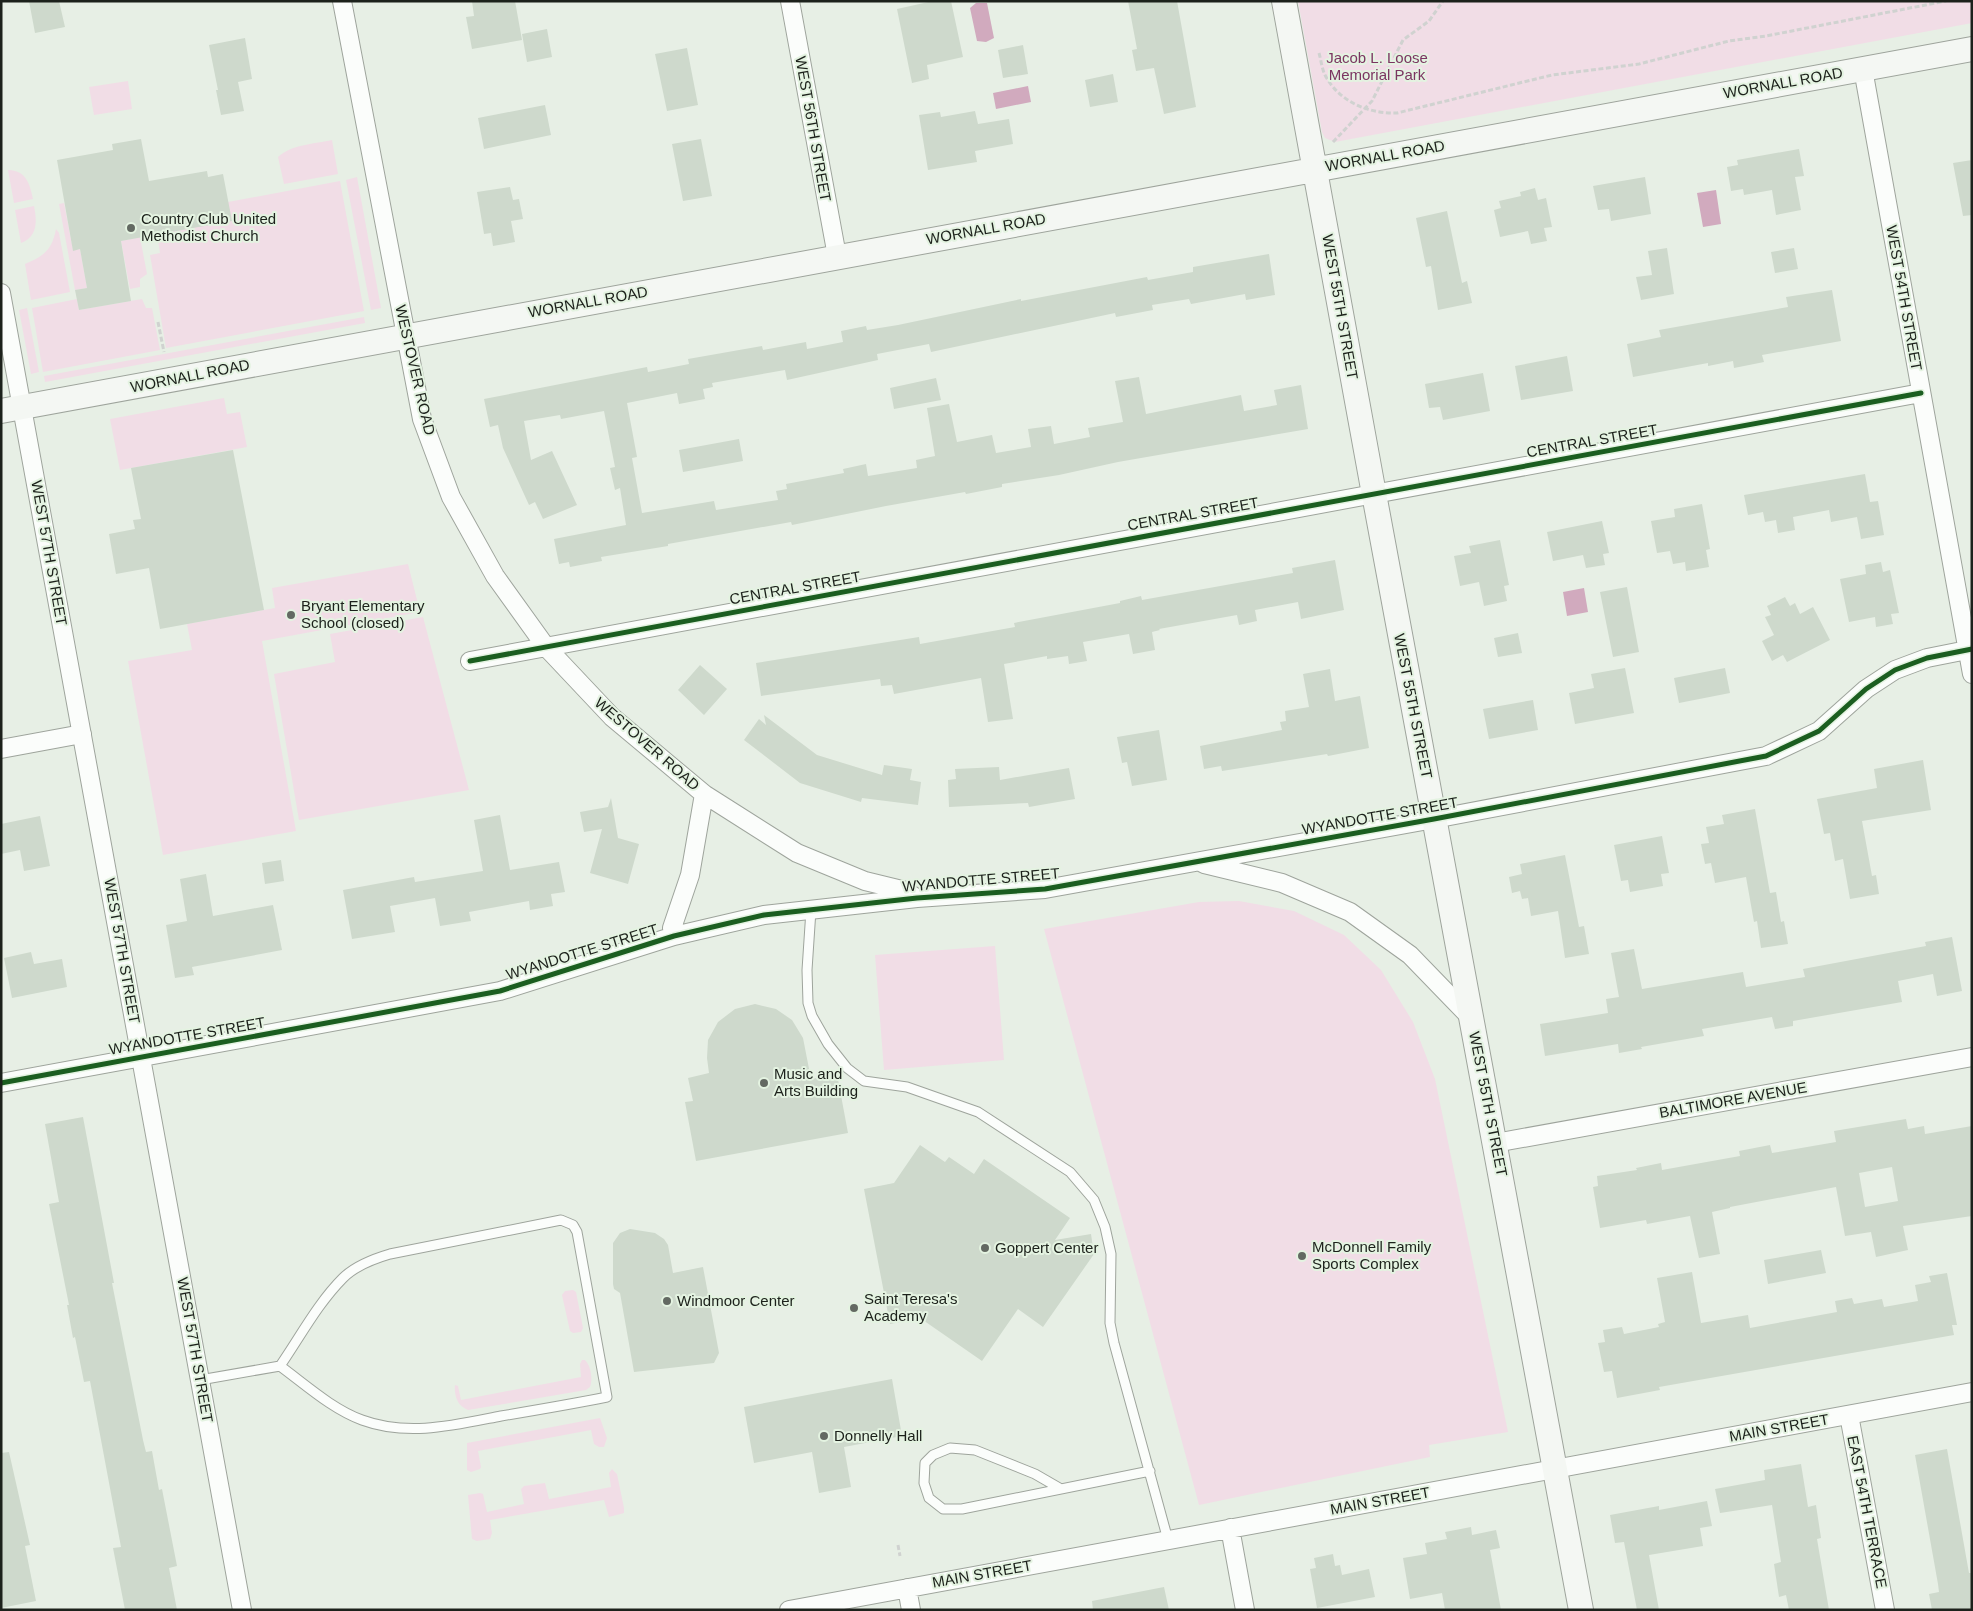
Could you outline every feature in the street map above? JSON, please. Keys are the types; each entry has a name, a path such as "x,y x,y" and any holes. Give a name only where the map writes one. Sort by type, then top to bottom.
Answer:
{"main road":[{"name":"WEST 55TH STREET","path":"1284,1 1581,1610"},
{"name":"WORNALL ROAD","path":"12,409 1972,49"}],"street":[{"name":"WESTOVER ROAD","path":"342,1 422,418 451,497 494,576 546,647 612,717 704,794 797,853 865,881 906,891 916,898"},
{"name":"WEST 56TH STREET","path":"790,1 837,256"},
{"name":"WEST 54TH STREET","path":"1863,69 1972,674"},
{"name":"WEST 57TH STREET","path":"1,293 12,409 82,734 242,1610"},
{"name":"CENTRAL STREET","path":"470,661 1921,393"},
{"name":"WYANDOTTE STREET","path":"1,1083 500,991 674,936 764,915 916,898 1045,889 1434,819 1766,756 1819,731 1866,689 1895,670 1927,658 1969,650"},
{"path":"1,749 82,734"},
{"name":"WESTOVER ROAD","path":"674,936 672,928 690,874 704,794"},
{"path":"1197,862 1282,883 1350,912 1410,955 1472,1019"},
{"name":"BALTIMORE AVENUE","path":"1495,1143 1972,1057"},
{"name":"MAIN STREET","path":"789,1610 1972,1392"},
{"name":"EAST 54TH TERRACE","path":"1849,1415 1885,1610"},
{"path":"1230,1528 1246,1610"},
{"path":"907,1588 911,1610"}],"lane":[{"path":"811,910 807,970 808,1003 812,1016 828,1044 847,1068 856,1076 871,1083 907,1087 978,1112 1070,1172 1094,1200 1106,1227 1111,1254 1110,1323 1114,1343 1168,1540"},
{"path":"200,1380 280,1366 325,1300 343,1278 372,1260 390,1254 561,1220 573,1225 577,1232 607,1397 449,1426 407,1430 380,1426 360,1419 331,1404 280,1366"},
{"path":"1061,1489 1035,1474 975,1450 950,1448 933,1455 925,1464 924,1483 929,1498 943,1509 962,1509 1061,1489 1150,1471"}],"path":[{"path":"1332,142 1372,101 1403,40 1429,21 1443,1"},
{"path":"1317,44 1325,74 1332,86 1345,98 1365,109 1381,113 1397,113 1552,75 1639,64 1729,41 1766,36 1946,1"},
{"path":"158,322 164,352"},
{"path":"898,1545 900,1556"}],"green space":[{"name":"Jacob L. Loose Memorial Park","path":"1298,1 1972,1 1972,23 1335,142 1325,138 1322,132"},
{"path":"128,81 132,109 94,115 89,87"},
{"path":"332,140 338,174 284,184 278,157 290,149"},
{"path":"8,170 19,172 23,175 29,183 33,199 14,203"},
{"path":"357,177 381,308 371,310 346,180"},
{"path":"340,181 364,311 166,348 150,255 160,253 157,234 228,202"},
{"path":"64,203 73,250 80,249 87,288 75,290 59,204"},
{"path":"34,206 35,228 31,237 21,243 15,210"},
{"path":"56,229 59,233 70,292 31,300 25,264 46,251 52,242"},
{"path":"140,237 147,274 140,279 140,287 130,289 121,241"},
{"path":"77,299 79,310 142,299 146,308 152,308 160,350 43,372 32,308"},
{"path":"27,308 39,372 31,374 19,310"},
{"path":"364,317 365,323 45,382 44,376"},
{"path":"224,398 227,414 240,412 247,447 120,470 110,419"},
{"path":"408,564 420,612 262,641 296,831 163,855 128,661 192,650 187,624 275,608 272,588"},
{"path":"423,617 469,790 299,820 274,674 335,662 330,634"},
{"name":"McDonnell Family Sports Complex","path":"1239,901 1294,911 1344,935 1381,970 1413,1022 1435,1079 1508,1432 1429,1445 1430,1457 1199,1505 1044,929 1199,902"},
{"path":"995,946 1004,1060 884,1070 875,955"},
{"path":"573,1290 576,1292 583,1328 581,1332 573,1333 570,1331 562,1295 565,1291"},
{"path":"582,1360 585,1360 591,1373 590,1387 586,1390 468,1410 461,1406 455,1393 455,1385 458,1386 461,1400 581,1377 580,1364"},
{"path":"600,1418 607,1438 604,1447 594,1444 591,1430 478,1451 480,1469 471,1472 467,1470 467,1443"},
{"path":"612,1469 617,1474 624,1513 609,1517 604,1500 490,1520 492,1533 490,1539 477,1541 472,1539 468,1495 483,1494 487,1512 524,1504 521,1489 524,1486 545,1483 549,1499 611,1487 609,1473"}],"shaded area":[{"path":"976,3 987,3 994,38 986,42 977,41 970,8"},
{"path":"1028,86 1031,102 996,109 993,93"},
{"path":"1716,190 1721,224 1703,227 1697,193"},
{"path":"1584,588 1588,612 1567,616 1563,592"}],"building":[{"path":"29,1 59,1 65,27 35,33"},
{"path":"472,1 515,1 522,40 472,49 466,17 474,16"},
{"path":"933,1 951,1 963,57 927,65 929,79 912,83 897,9"},
{"path":"1128,1 1177,1 1196,107 1164,114 1154,68 1136,71 1132,50 1137,49"},
{"path":"547,29 552,57 527,62 522,34"},
{"path":"245,38 252,79 238,82 244,111 221,115 209,45"},
{"path":"1023,45 1028,74 1003,78 998,50"},
{"path":"687,48 698,105 667,111 655,54"},
{"path":"1113,74 1118,102 1090,107 1085,80"},
{"path":"545,105 551,135 484,149 478,118"},
{"path":"975,111 978,124 1009,119 1013,144 975,151 977,162 928,170 919,115 940,112 941,117"},
{"name":"Country Club United Methodist Church","path":"141,139 149,181 207,171 208,177 223,174 232,221 121,241 131,301 79,310 75,290 87,288 80,249 73,251 57,160 113,150 112,144"},
{"path":"701,139 712,196 683,201 672,144"},
{"path":"1799,149 1804,176 1795,177 1801,210 1776,215 1772,190 1744,195 1743,189 1731,191 1727,167 1738,165 1737,160"},
{"path":"1972,160 1972,215 1963,216 1953,163"},
{"path":"1645,177 1651,214 1611,221 1609,209 1598,210 1593,186"},
{"path":"510,187 513,200 519,199 523,219 511,221 515,242 493,246 491,233 484,234 477,192"},
{"path":"1535,188 1538,200 1546,198 1552,227 1544,228 1547,241 1531,244 1528,231 1500,237 1494,210 1501,208 1499,201 1521,196 1520,192"},
{"path":"1447,211 1462,283 1467,281 1472,303 1438,310 1431,266 1426,267 1416,218"},
{"path":"1667,248 1674,294 1641,300 1636,277 1652,275 1648,251"},
{"path":"1794,248 1798,269 1775,273 1771,252"},
{"path":"1269,254 1275,295 1246,300 1245,294 1191,304 1189,299 1152,305 1153,310 1116,317 1115,313 931,352 929,344 877,354 878,360 787,380 785,370 712,383 713,387 703,389 705,399 679,404 677,393 627,403 637,457 632,458 642,513 714,501 716,510 778,500 776,491 787,489 786,484 844,473 843,469 866,464 868,476 917,468 916,460 935,456 927,408 949,404 957,442 992,435 996,453 1031,447 1028,429 1051,426 1054,444 1090,437 1088,428 1123,422 1115,381 1139,377 1146,414 1241,395 1244,411 1277,405 1274,390 1301,385 1308,429 1002,484 1002,487 966,494 965,492 792,525 791,522 668,544 668,546 601,557 602,561 570,567 569,562 559,564 554,539 626,525 620,488 615,490 610,468 615,467 604,411 561,419 560,415 524,421 531,460 552,451 577,505 543,519 535,502 529,505 503,448 498,425 490,427 484,399 647,367 648,372 689,364 688,359 762,346 763,350 806,342 807,349 843,342 841,331 866,326 867,330 898,325 1021,299 1021,301 1147,277 1148,280 1193,272 1193,267"},
{"path":"1832,290 1841,341 1762,355 1764,362 1734,368 1733,361 1708,366 1708,363 1633,377 1627,344 1661,337 1659,330 1788,307 1786,297"},
{"path":"1567,356 1573,391 1521,400 1515,366"},
{"path":"1483,373 1490,411 1443,420 1440,407 1429,408 1425,384"},
{"path":"936,378 941,400 894,409 890,388"},
{"path":"739,439 743,461 683,472 679,450"},
{"name":"Bryant Elementary School (closed)","path":"233,450 264,610 160,629 149,568 116,574 109,534 135,529 133,520 141,519 131,468"},
{"path":"1865,474 1870,502 1878,501 1884,535 1861,539 1857,517 1831,522 1829,510 1793,517 1795,530 1778,533 1776,520 1765,522 1763,512 1748,515 1744,495"},
{"path":"1702,504 1710,549 1706,550 1709,567 1686,571 1685,562 1673,564 1670,551 1657,553 1651,521 1675,517 1674,509"},
{"path":"1602,521 1609,553 1603,554 1605,565 1586,568 1583,555 1553,561 1547,532"},
{"path":"1500,540 1509,585 1504,586 1507,601 1484,606 1479,582 1460,586 1454,556 1471,553 1469,546"},
{"path":"1335,560 1344,610 1301,619 1298,602 1255,610 1257,621 1239,625 1237,615 1159,629 1152,632 1155,650 1133,654 1129,634 1083,642 1087,661 1069,664 1068,656 1047,659 1047,656 1004,664 1013,719 988,722 981,678 894,694 892,685 881,686 880,679 761,696 756,663 919,637 920,644 1015,627 1014,623 1120,603 1120,601 1141,596 1142,600 1293,573 1292,568"},
{"path":"1881,562 1883,572 1890,570 1899,613 1891,614 1893,624 1876,627 1875,617 1849,622 1840,579 1866,574 1865,565"},
{"path":"1627,587 1639,652 1613,657 1600,592"},
{"path":"1785,597 1790,606 1795,603 1800,614 1813,607 1830,640 1787,662 1783,655 1772,661 1762,641 1774,635 1765,617 1771,615 1767,606"},
{"path":"1518,633 1522,653 1498,657 1494,638"},
{"path":"700,665 727,689 704,715 678,690"},
{"path":"1625,668 1634,713 1575,724 1569,693 1594,688 1591,674"},
{"path":"1725,668 1730,693 1679,703 1674,678"},
{"path":"1330,669 1335,701 1360,696 1369,748 1328,756 1327,754 1222,771 1221,766 1204,769 1200,746 1282,730 1280,722 1286,721 1285,711 1309,707 1303,674"},
{"path":"1533,700 1538,730 1489,739 1483,709"},
{"path":"764,715 817,755 882,775 884,765 912,769 910,780 921,782 918,805 862,798 861,802 800,783 744,740 759,719 766,725"},
{"path":"1159,730 1167,780 1132,786 1127,762 1122,763 1117,737"},
{"path":"1923,760 1931,810 1862,821 1872,876 1876,875 1879,894 1850,899 1843,859 1835,861 1830,833 1824,834 1817,799 1877,788 1874,769"},
{"path":"999,767 1000,780 1069,768 1075,799 1029,807 1028,803 949,807 948,780 956,779 955,769"},
{"path":"611,798 618,838 639,844 628,884 590,873 602,829 584,832 580,812 608,807"},
{"path":"1755,809 1770,893 1776,892 1781,922 1784,921 1788,944 1761,948 1757,921 1754,922 1746,877 1715,883 1711,863 1705,864 1701,844 1709,843 1706,827 1724,824 1722,815"},
{"path":"500,815 510,870 559,862 565,892 551,894 553,906 530,910 529,901 469,912 471,921 440,926 435,898 390,906 395,932 352,939 343,890 414,877 415,882 483,871 474,820"},
{"path":"40,816 50,866 24,871 20,850 1,854 1,824"},
{"path":"1662,836 1669,873 1661,874 1663,886 1630,892 1628,880 1621,881 1614,845"},
{"path":"1565,855 1579,927 1584,926 1589,954 1565,958 1558,911 1531,916 1528,898 1522,899 1520,891 1512,893 1509,877 1522,874 1520,864"},
{"path":"281,860 284,881 265,884 262,863"},
{"path":"206,874 213,916 273,905 282,950 192,967 194,975 175,978 166,925 187,921 180,879"},
{"path":"1952,937 1962,991 1937,996 1933,974 1898,981 1902,1002 1793,1021 1793,1026 1775,1029 1772,1017 1702,1029 1704,1036 1641,1047 1642,1049 1619,1053 1618,1044 1545,1056 1540,1024 1608,1013 1606,999 1619,997 1611,953 1634,949 1642,989 1743,972 1746,987 1805,977 1803,969 1926,946 1925,942"},
{"path":"31,952 34,964 62,959 67,987 12,998 4,958"},
{"name":"Music and Arts Building","path":"755,1004 776,1009 792,1020 803,1038 811,1079 837,1074 848,1133 696,1161 685,1102 693,1101 688,1078 709,1073 707,1058 708,1040 718,1022 735,1009"},
{"path":"83,1117 114,1283 112,1283 143,1440 146,1452 152,1451 159,1490 162,1489 177,1566 169,1568 177,1610 125,1610 113,1548 121,1547 90,1381 84,1382 75,1337 73,1338 67,1305 69,1305 49,1204 59,1202 45,1124"},
{"path":"1906,1119 1908,1129 1924,1126 1925,1134 1972,1126 1972,1216 1903,1226 1908,1250 1876,1257 1871,1232 1845,1236 1836,1187 1712,1212 1720,1254 1699,1258 1690,1216 1647,1224 1646,1220 1600,1228 1593,1187 1598,1186 1597,1176 1637,1170 1636,1168 1661,1163 1662,1170 1740,1156 1739,1151 1770,1145 1772,1153 1836,1142 1834,1131","holes":["1892,1167 1898,1201 1865,1207 1859,1173"]},
{"name":"Goppert Center","path":"920,1145 945,1162 949,1157 974,1174 984,1159 1070,1218 1055,1240 1091,1234 1094,1254 1043,1327 1018,1309 982,1361 920,1318 890,1324 864,1189 894,1183"},
{"name":"Windmoor Center","path":"630,1229 655,1233 664,1239 668,1245 673,1273 703,1267 719,1353 714,1363 634,1372 620,1293 614,1289 613,1284 613,1243 620,1233"},
{"path":"1821,1250 1826,1273 1768,1284 1764,1260"},
{"path":"1692,1272 1701,1323 1748,1315 1750,1328 1837,1312 1835,1301 1852,1298 1854,1304 1882,1299 1884,1307 1918,1301 1915,1285 1931,1282 1929,1276 1947,1273 1957,1325 1952,1325 1954,1335 1659,1387 1660,1390 1617,1398 1612,1371 1604,1372 1598,1343 1605,1342 1603,1330 1622,1327 1624,1334 1659,1327 1658,1324 1665,1322 1657,1278"},
{"name":"Donnelly Hall","path":"892,1379 902,1436 844,1447 851,1487 819,1493 812,1452 754,1463 744,1407"},
{"path":"1947,1449 1969,1573 1972,1573 1972,1610 1932,1610 1929,1594 1939,1592 1915,1455"},
{"path":"9,1452 30,1545 25,1546 36,1601 1,1608 1,1453"},
{"path":"1801,1464 1808,1507 1816,1505 1821,1538 1817,1539 1829,1610 1789,1610 1786,1595 1779,1597 1774,1564 1781,1562 1772,1505 1720,1513 1715,1489 1765,1480 1764,1470"},
{"path":"1707,1501 1712,1526 1700,1528 1703,1546 1649,1555 1659,1610 1637,1610 1624,1542 1615,1543 1610,1515 1659,1506 1659,1510"},
{"path":"1471,1527 1472,1535 1496,1530 1500,1548 1490,1550 1501,1610 1445,1610 1442,1593 1410,1599 1403,1558 1427,1554 1425,1543 1447,1539 1445,1532"},
{"path":"1333,1554 1335,1566 1340,1565 1342,1575 1369,1569 1375,1597 1317,1608 1310,1569 1316,1568 1314,1558"},
{"path":"1164,1587 1169,1610 1093,1610 1092,1601"}],"cycle path":[{"path":"470,661 1921,393"},
{"path":"1,1083 500,991 674,936 764,915 917,898 1045,889 1434,819 1766,756 1819,731 1866,689 1895,670 1927,658 1972,649"}],"place":[{"name":"Country Club United Methodist Church","path":"131,228"},
{"name":"Bryant Elementary School (closed)","path":"291,615"},
{"name":"Music and Arts Building","path":"764,1083"},
{"name":"Goppert Center","path":"985,1248"},
{"name":"McDonnell Family Sports Complex","path":"1302,1256"},
{"name":"Windmoor Center","path":"667,1301"},
{"name":"Saint Teresa's Academy","path":"854,1308"},
{"name":"Donnelly Hall","path":"824,1436"}]}
